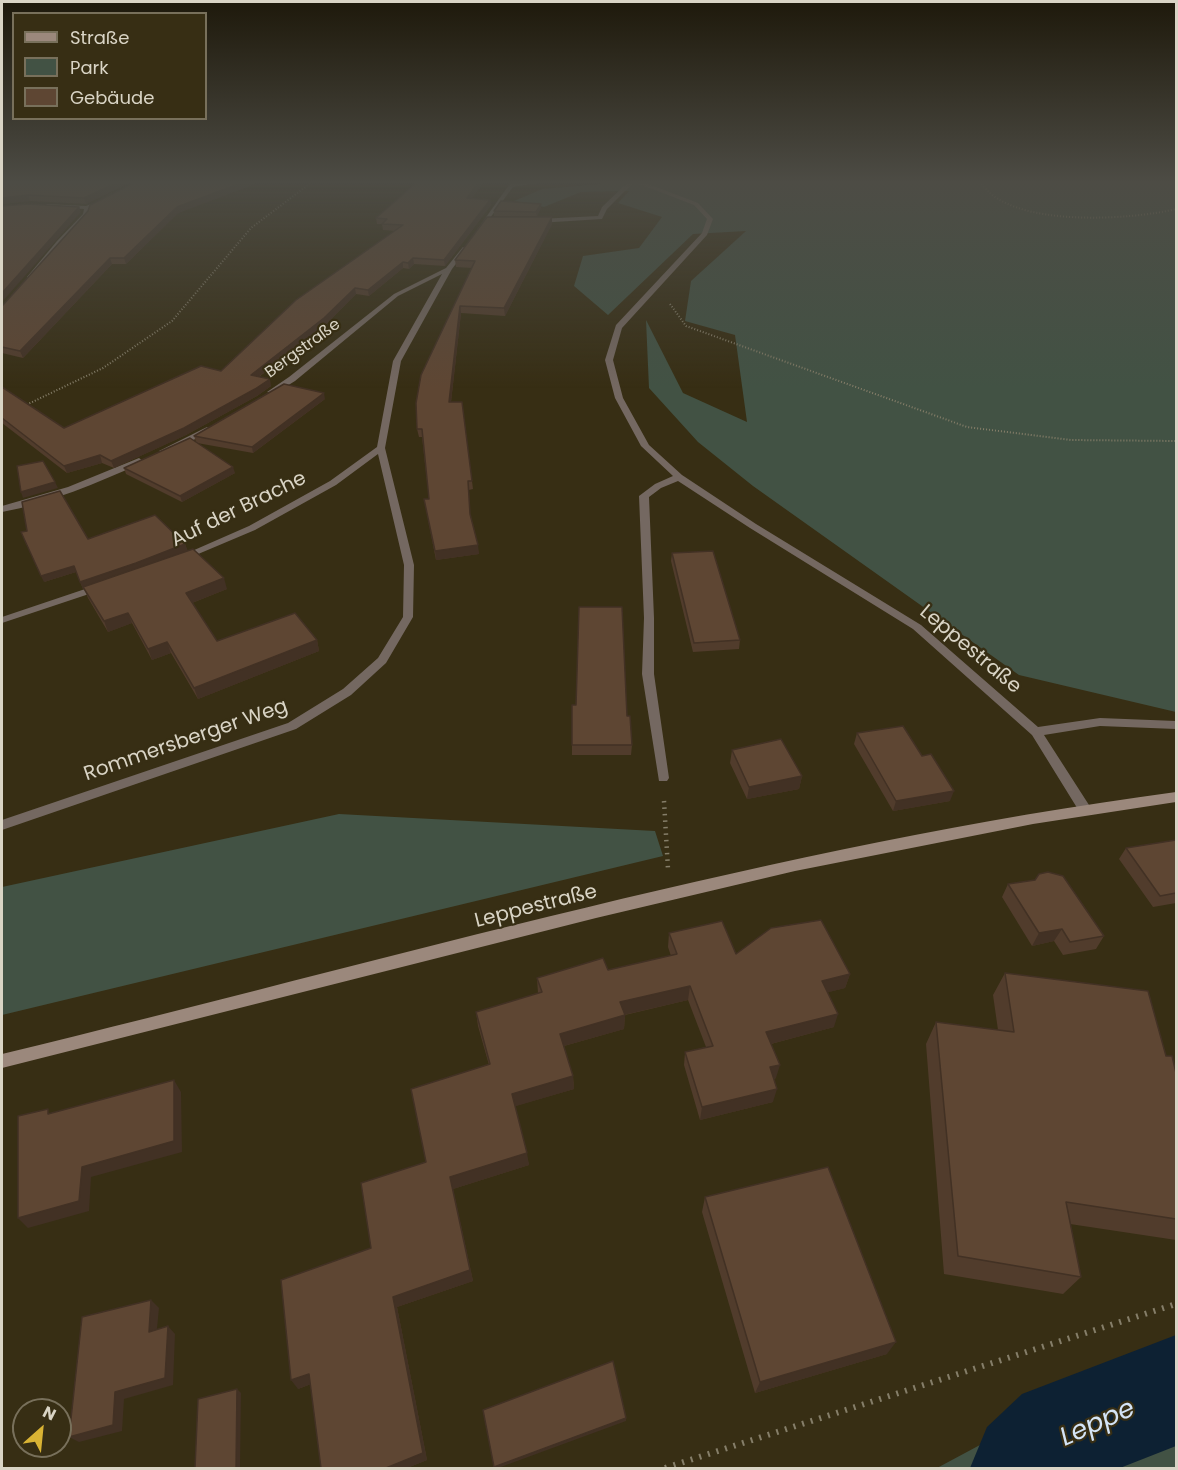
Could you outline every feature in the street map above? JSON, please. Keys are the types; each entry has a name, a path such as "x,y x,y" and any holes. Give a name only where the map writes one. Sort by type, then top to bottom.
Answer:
{"main road":[{"name":"Leppestraße","path":"2,1061 670,893 888,846 1084,808 1176,797"}],"street":[{"path":"22,285 51,251"},
{"name":"Rommersberger Weg","path":"2,825 292,726 347,692 382,660 408,617 409,565 381,448 397,361 449,268 464,251"},
{"name":"Leppestraße","path":"690,251 619,327 609,360 619,398 645,446 679,477 753,526 917,627 1036,732 1084,808"},
{"name":"Bergstraße","path":"264,396 292,379 396,295 449,268"},
{"path":"2,509 28,504 109,475 217,426"},
{"name":"Auf der Brache","path":"172,562 252,528 333,483 381,448"},
{"path":"663,778 648,674 650,618 644,496 658,486 679,477"},
{"path":"2,620 108,584"},
{"path":"1036,732 1100,722 1176,725"}],"path":[{"path":"22,407 103,368 172,321 232,251"},
{"path":"657,286 686,326 967,427 1000,433 1052,437 1132,442 1176,441"},
{"path":"663,778 670,893"},
{"path":"665,1468 1176,1304"}],"green space":[{"path":"621,251 676,251 608,315 574,286 583,256"},
{"path":"724,251 1176,251 1176,712 1019,675 753,486 698,442 649,388 646,320 683,393 747,422 735,335 685,321 691,281"},
{"path":"339,814 655,831 663,856 2,1015 2,887"},
{"path":"1176,1340 1176,1468 937,1468"}],"building":[{"path":"2,251 40,251 2,293"},
{"path":"52,251 132,251 124,258 110,258 20,351 2,347 2,306"},
{"path":"366,251 451,251 444,260 413,258 408,263 403,262 368,290 355,288 324,318 251,375 270,379 184,428 111,461 100,455 64,466 2,418 2,387 64,428 201,366 221,371 296,300"},
{"path":"462,251 534,251 504,308 460,306 449,402 462,402 472,481 468,481 470,514 478,545 435,551 424,499 429,499 422,429 417,429 416,403 421,375 475,261 455,260"},
{"path":"284,384 324,393 252,447 194,436"},
{"path":"190,438 233,467 180,496 124,468"},
{"path":"43,461 55,482 21,492 17,466"},
{"path":"60,491 88,539 155,515 185,544 80,582 74,566 41,576 21,532 27,531 22,502"},
{"path":"193,549 224,578 186,593 217,641 295,613 317,640 194,688 167,642 148,649 128,613 104,621 83,587"},
{"path":"713,551 740,640 694,643 672,553"},
{"path":"579,607 622,607 627,716 630,716 632,745 572,745 572,705 576,705"},
{"path":"903,726 922,756 931,754 954,791 896,801 857,733"},
{"path":"781,739 802,776 749,787 732,750"},
{"path":"1176,840 1176,893 1160,896 1126,848"},
{"path":"1048,872 1063,876 1104,936 1070,942 1062,929 1039,933 1008,884 1035,880 1039,874"},
{"path":"821,920 850,974 822,981 838,1014 766,1032 780,1065 770,1067 777,1089 702,1107 685,1052 713,1046 690,986 620,1002 625,1015 560,1034 573,1076 512,1094 527,1153 450,1177 470,1270 393,1297 423,1453 386,1468 321,1468 309,1374 291,1380 281,1280 371,1248 361,1183 426,1162 411,1089 490,1064 476,1012 542,992 537,978 603,958 608,970 677,954 669,933 722,921 736,954 771,928"},
{"path":"1005,973 1148,991 1166,1056 1172,1056 1176,1073 1176,1219 1066,1202 1081,1277 958,1256 936,1022 1014,1032"},
{"path":"174,1080 174,1141 82,1167 79,1201 18,1218 18,1116 48,1109 48,1114"},
{"path":"828,1167 896,1342 760,1382 705,1197"},
{"path":"151,1300 149,1332 168,1326 165,1378 115,1392 113,1425 72,1436 72,1409 82,1317"},
{"path":"613,1361 626,1418 494,1467 483,1410"},
{"path":"237,1389 236,1468 195,1468 198,1399"}],"waterway":[{"name":"Leppe","path":"1028,1468 1062,1434 1176,1391"}]}
